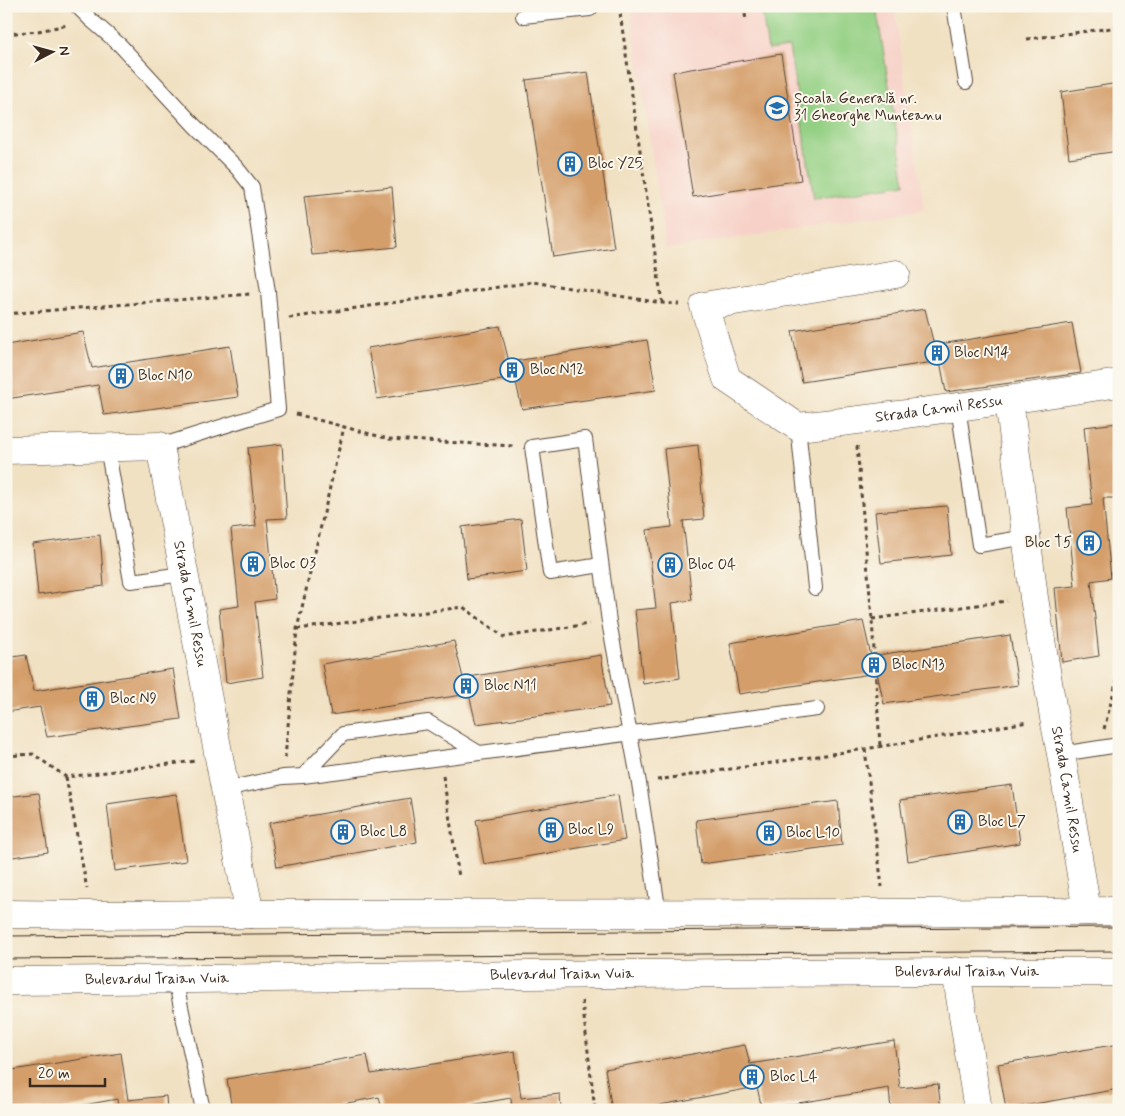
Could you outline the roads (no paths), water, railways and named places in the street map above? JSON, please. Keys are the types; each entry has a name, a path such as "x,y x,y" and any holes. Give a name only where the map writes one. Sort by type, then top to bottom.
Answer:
{"main road":[{"path":"798,427 727,379 704,306 896,274"},
{"path":"1009,400 1119,383"},
{"name":"Strada Camil Ressu","path":"798,427 1009,400 1034,598 1087,911"},
{"path":"6,450 160,446"},
{"name":"Strada Camil Ressu","path":"160,446 183,574 250,914"},
{"path":"6,914 92,916 1119,911"},
{"path":"956,972 978,1110"},
{"name":"Bulevardul Traian Vuia","path":"6,980 579,974 1119,972"}],"lane":[{"path":"77,6 120,45 194,125 237,168 252,187 268,292 278,409 160,446"},
{"path":"523,16 590,9 589,6"},
{"path":"954,6 966,82"},
{"path":"958,407 979,545 1026,537"},
{"path":"798,427 815,588"},
{"path":"601,565 550,573 532,447 585,439 609,622 639,783 659,914"},
{"path":"107,447 131,581 183,574"},
{"path":"225,789 283,777 303,776 817,709"},
{"path":"303,776 343,734 428,722 479,753"},
{"path":"1061,754 1119,746"},
{"path":"176,979 203,1110"}],"tram line":[{"path":"6,936 1119,927"},
{"path":"6,959 1119,951"}],"place":[{"name":"Școala Generală nr. 31 Gheorghe Munteanu","path":"777,108"},
{"name":"Bloc Y25","path":"570,164"},
{"name":"Bloc N14","path":"937,353"},
{"name":"Bloc N12","path":"512,370"},
{"name":"Bloc N10","path":"121,376"},
{"name":"Bloc T5","path":"1089,543"},
{"name":"Bloc O3","path":"253,564"},
{"name":"Bloc O4","path":"670,565"},
{"name":"Bloc N13","path":"874,665"},
{"name":"Bloc N11","path":"466,686"},
{"name":"Bloc N9","path":"92,699"},
{"name":"Bloc L7","path":"960,822"},
{"name":"Bloc L9","path":"551,830"},
{"name":"Bloc L8","path":"343,832"},
{"name":"Bloc L10","path":"769,833"},
{"name":"Bloc L4","path":"752,1077"}]}
